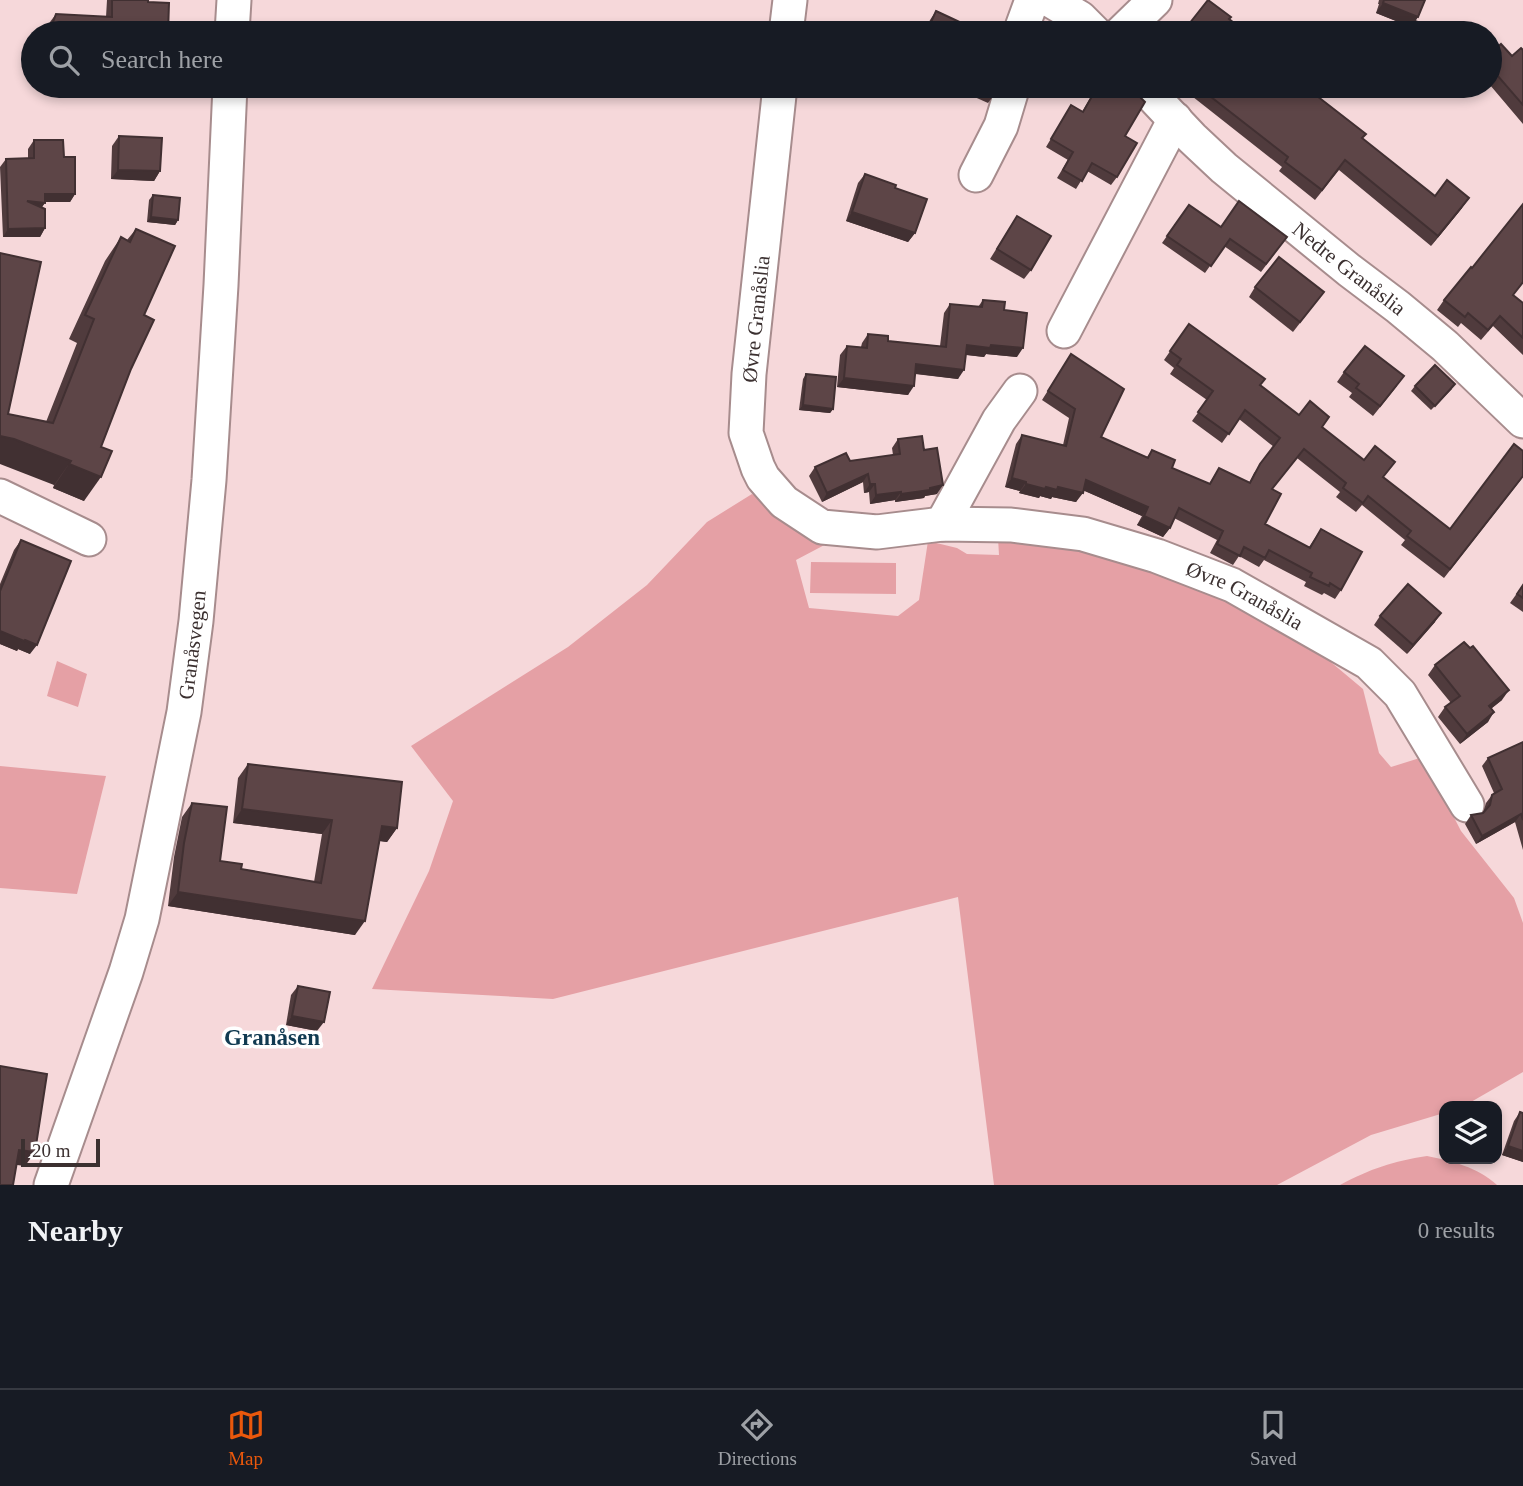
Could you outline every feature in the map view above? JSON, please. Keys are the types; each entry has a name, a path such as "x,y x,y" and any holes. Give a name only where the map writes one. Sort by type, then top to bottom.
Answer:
{"street":[{"path":"233,21 234,0"},
{"path":"787,21 790,0"},
{"path":"1024,21 1032,0"},
{"path":"1050,0 1083,21"},
{"path":"1133,21 1155,0"},
{"name":"Granåsvegen","path":"51,1185 134,946 161,833 184,712 196,621 209,480 229,98"},
{"name":"Øvre Granåslia","path":"779,98 749,374 746,433 763,478 784,502 822,527 877,532 942,524 1012,525 1083,534 1157,556 1232,585 1369,663 1400,694 1467,806"},
{"path":"976,175 1001,126 1009,98"},
{"name":"Nedre Granåslia","path":"1155,98 1224,168 1445,346 1523,421"},
{"path":"1064,331 1175,119"},
{"path":"942,524 999,420 1020,391"},
{"path":"0,496 89,539"}],"shaded area":[{"path":"752,494 832,541 796,560 809,608 898,616 919,600 928,541 957,548 967,554 999,555 998,538 1067,545 1204,588 1314,648 1363,689 1379,753 1391,767 1423,757 1461,831 1514,898 1523,923 1523,1072 1473,1101 1439,1101 1439,1115 1371,1135 1277,1185 994,1185 958,897 553,999 372,989 429,871 453,801 411,746 568,647 647,585 707,522"},
{"path":"811,562 896,563 896,594 810,593"},
{"path":"57,661 87,674 78,707 47,696"},
{"path":"0,766 106,776 77,894 0,888"},
{"path":"1427,1156 1439,1159 1439,1164 1458,1164 1473,1169 1497,1185 1340,1185 1361,1174 1403,1160"}],"building":[{"path":"112,0 169,3 168,21 53,21 56,14 112,17"},
{"path":"1208,0 1231,17 1229,19 1232,21 1191,21"},
{"path":"1384,0 1425,0 1418,17 1383,3"},
{"path":"936,11 957,21 931,21"},
{"path":"1502,45 1512,56 1521,48 1523,50 1523,105 1502,81"},
{"path":"1091,98 1141,98 1145,102 1125,136 1137,143 1117,177 1092,163 1082,181 1063,170 1073,152 1051,139 1071,105 1083,112"},
{"path":"1212,98 1320,98 1366,134 1362,138 1435,196 1447,180 1469,198 1438,236 1345,160 1322,190 1285,162 1288,157"},
{"path":"119,136 162,138 160,171 118,170"},
{"path":"34,140 63,140 64,157 75,157 75,194 45,194 45,203 27,201 45,209 45,228 8,229 6,159 34,158"},
{"path":"865,174 927,199 915,233 852,212"},
{"path":"153,195 180,198 178,220 151,217"},
{"path":"1239,201 1287,237 1266,264 1230,239 1211,266 1167,236 1189,205 1221,227"},
{"path":"1523,204 1523,282 1513,295 1523,303 1523,338 1500,316 1488,330 1468,313 1465,317 1444,300"},
{"path":"1017,216 1051,236 1031,270 997,249"},
{"path":"136,229 175,246 144,315 154,320 131,369 101,447 112,451 101,477 69,464 71,461 0,436 0,253 41,262 8,414 53,423 94,319 85,315 121,237 130,242"},
{"path":"1279,257 1324,292 1300,322 1255,287"},
{"path":"983,300 1005,302 1004,310 1027,313 1023,348 967,345 964,370 916,364 914,386 844,378 847,346 867,348 868,334 888,336 888,341 946,347 950,304 982,307"},
{"path":"1189,324 1265,379 1260,385 1299,415 1310,401 1329,417 1322,427 1364,460 1375,446 1395,462 1383,477 1450,529 1514,444 1523,451 1523,476 1450,569 1407,536 1411,531 1368,496 1363,503 1343,488 1346,483 1304,449 1272,489 1281,494 1265,524 1310,548 1321,529 1362,552 1341,590 1330,583 1329,586 1310,577 1312,573 1269,550 1265,558 1244,547 1240,556 1217,544 1223,531 1179,508 1170,528 1144,516 1148,507 1086,480 1083,493 1058,487 1057,490 1045,489 1012,478 1022,435 1066,446 1075,409 1048,391 1071,354 1124,389 1101,437 1148,458 1152,450 1175,460 1172,468 1210,484 1219,468 1250,483 1260,464 1280,438 1245,410 1229,434 1198,412 1213,391 1177,365 1181,359 1170,351"},
{"path":"1365,346 1404,376 1380,406 1356,388 1359,384 1344,372"},
{"path":"1435,365 1455,384 1435,406 1415,386"},
{"path":"806,374 836,377 833,409 803,405"},
{"path":"922,436 924,450 937,448 943,485 930,490 876,495 875,484 870,484 868,474 827,493 815,467 846,453 850,461 900,454 898,439"},
{"path":"21,540 71,561 37,645 0,631 0,591"},
{"path":"1408,584 1441,613 1413,645 1380,616"},
{"path":"1523,585 1523,598 1517,594"},
{"path":"1464,642 1470,648 1473,646 1509,690 1489,706 1494,712 1467,734 1445,707 1460,696 1435,665"},
{"path":"1523,742 1523,820 1521,814 1482,836 1471,815 1483,813 1490,805 1492,795 1502,789 1488,758"},
{"path":"248,764 402,782 397,828 382,826 365,921 178,892 192,803 227,807 220,861 242,864 241,869 321,883 332,820 242,809"},
{"path":"298,986 330,992 324,1022 292,1016"},
{"path":"0,1066 47,1074 35,1152 19,1150 13,1185 0,1185"},
{"path":"1520,1112 1523,1113 1523,1151 1508,1146"}],"district":[{"name":"Granåsen","path":"272,1037"}]}
